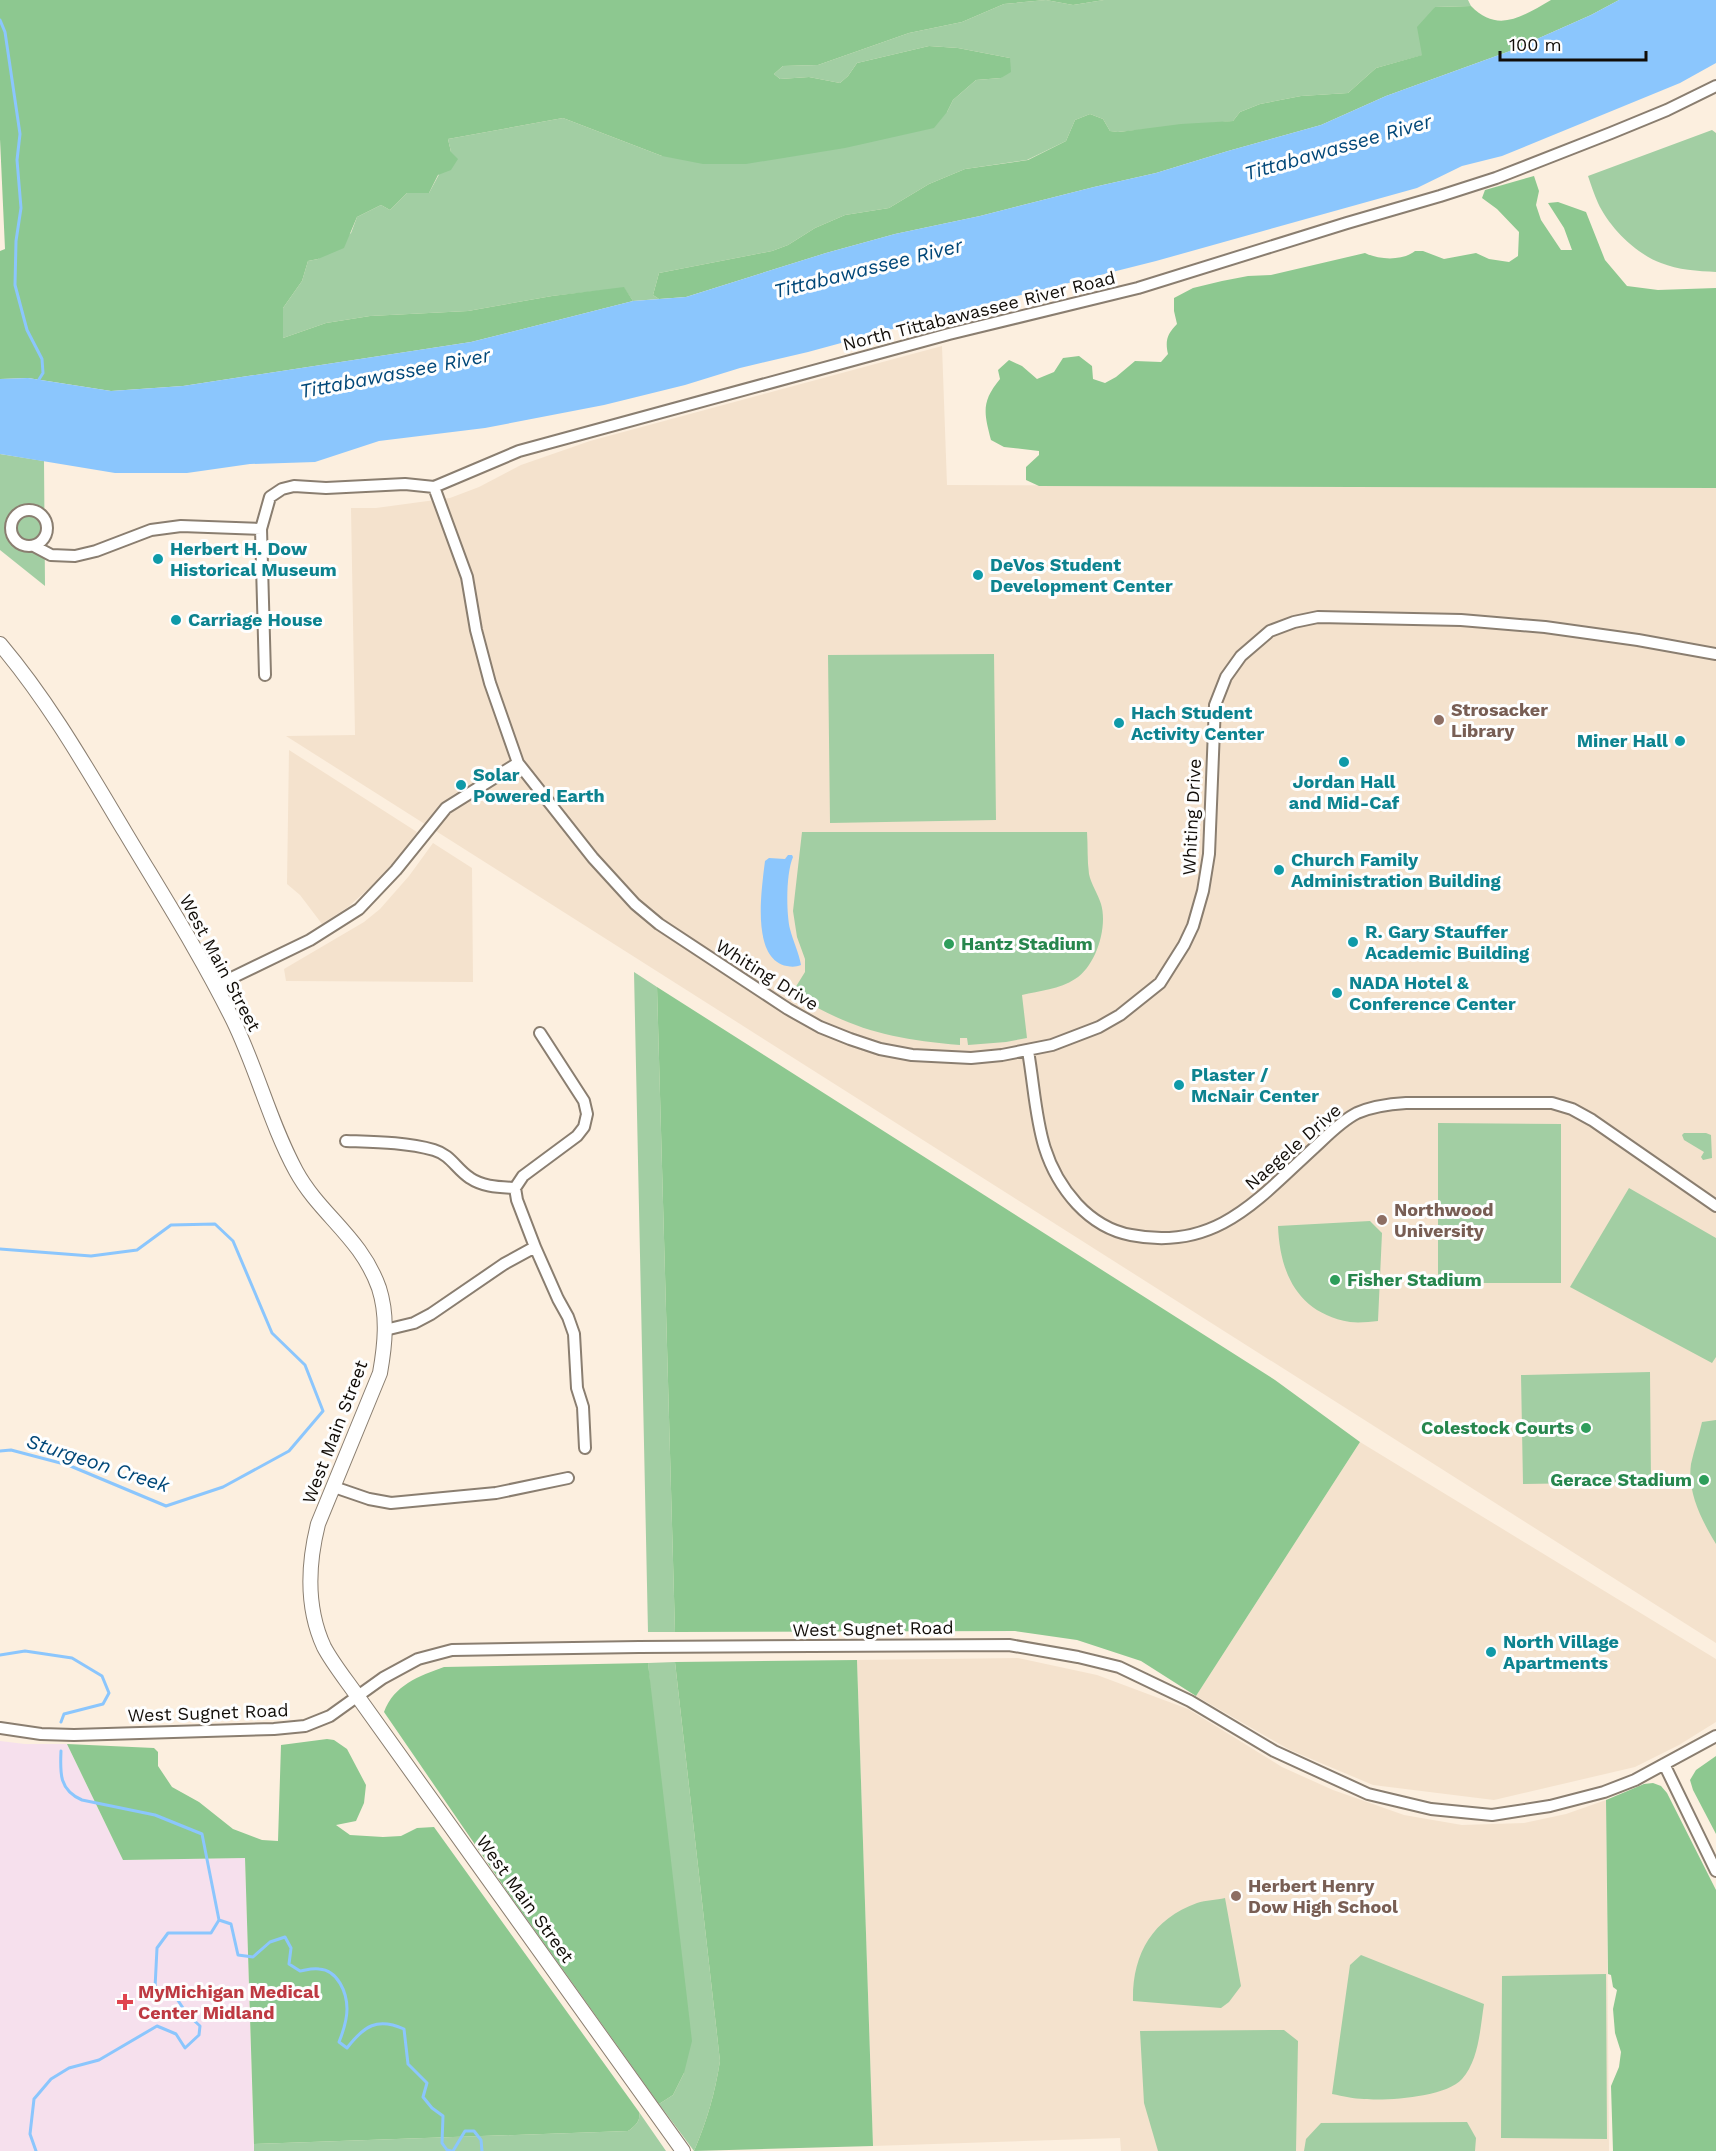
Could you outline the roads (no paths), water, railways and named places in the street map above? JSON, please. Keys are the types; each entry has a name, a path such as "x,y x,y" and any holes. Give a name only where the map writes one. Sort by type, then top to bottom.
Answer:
{"street":[{"name":"North Tittabawassee River Road","path":"265,675 261,529 270,498 282,489 294,486 326,488 405,484 434,486 519,451 949,334 1138,288 1440,196 1496,178 1611,133 1716,86"},
{"name":"Whiting Drive","path":"434,486 467,577 476,630 490,683 518,763 593,858 635,904 684,942 788,1009 820,1027 850,1039 880,1049 912,1055 971,1058 1028,1051 1076,1037 1120,1015 1160,983 1193,926 1203,891 1209,854 1215,705 1226,677 1241,656 1270,631 1294,622 1318,617 1461,620 1545,627 1716,654"},
{"path":"34,546 51,555 75,556 96,551 151,530 181,526 261,529"},
{"name":"West Main Street","path":"0,644 57,720 199,953 234,1022 297,1172 309,1191 357,1245 370,1266 380,1290 385,1330 380,1373 318,1524 313,1544 310,1572 311,1599 318,1633 325,1648 358,1697 682,2151"},
{"path":"215,986 310,940 359,909 396,870 446,808 518,763"},
{"path":"540,1033 584,1101 587,1114 584,1127 577,1136 524,1176 515,1188 517,1200 535,1246 574,1335 577,1388 583,1407 585,1448"},
{"name":"Naegele Drive","path":"1028,1051 1041,1135 1047,1157 1056,1176 1088,1216 1104,1227 1120,1233 1149,1239 1172,1239 1197,1234 1227,1222 1254,1204 1334,1130 1356,1114 1383,1105 1406,1103 1552,1103 1572,1108 1716,1206"},
{"path":"346,1141 392,1143 435,1151 453,1160 470,1178 488,1186 515,1188"},
{"path":"385,1330 414,1323 431,1314 504,1264 535,1246"},
{"path":"334,1487 369,1499 392,1503 496,1493 568,1478"},
{"name":"West Sugnet Road","path":"0,1728 41,1734 74,1735 305,1726 330,1716 383,1678 418,1659 452,1650 1009,1645 1119,1667 1190,1701 1284,1756 1368,1794 1431,1809 1492,1815 1551,1806 1604,1792 1635,1779 1716,1736"},
{"path":"1664,1764 1716,1871"}],"water":[{"name":"Tittabawassee River","path":"1619,0 1716,0 1716,63 1680,83 1502,156 1462,166 1417,188 1156,261 740,368 685,385 604,405 485,428 379,441 315,462 250,464 187,473 115,473 0,454 0,379 28,378 111,391 183,386 471,342 633,301 686,297 895,234 980,216 1156,173 1321,125 1386,96 1510,51"},
{"path":"788,855 793,857 788,882 789,922 801,965 794,967 775,961 763,937 761,921 765,861 769,858 785,859"}],"waterway":[{"path":"0,20 5,32 20,134 17,160 21,208 16,241 15,285 27,330 42,359 43,373 38,381"},
{"name":"Sturgeon Creek","path":"0,1249 91,1256 137,1250 171,1225 215,1224 233,1241 272,1333 305,1365 323,1411 289,1451 223,1487 166,1506 68,1465 11,1450 0,1451"},
{"name":"Sturgeon Creek","path":"0,1655 25,1651 72,1658 102,1676 109,1693 103,1704 64,1714 61,1722"},
{"name":"Sturgeon Creek","path":"36,2151 30,2134 34,2099 51,2079 69,2068 99,2060 157,2026 176,2034 185,2048 199,2035 200,2026 187,2014 177,1999 155,1988 157,1948 168,1933 211,1933 219,1920 202,1834 155,1815 82,1800 74,1796 62,1780 61,1751"},
{"path":"219,1920 231,1924 238,1955 253,1957 270,1942 285,1937 291,1948 289,1964 300,1971 314,1969 331,1973 340,1983 345,1996 346,2017 339,2042 347,2048 359,2034 372,2026 386,2024 404,2029 408,2064 427,2083 423,2097 443,2116 442,2143 447,2150 451,2151"},
{"path":"453,2151 465,2131 474,2131 481,2140 482,2151"}],"place":[{"name":"Herbert H. Dow Historical Museum","path":"158,559"},
{"name":"DeVos Student Development Center","path":"978,575"},
{"name":"Carriage House","path":"176,620"},
{"name":"Strosacker Library","path":"1439,720"},
{"name":"Hach Student Activity Center","path":"1119,723"},
{"name":"Miner Hall","path":"1680,741"},
{"name":"Jordan Hall and Mid-Caf","path":"1344,762"},
{"name":"Solar Powered Earth","path":"461,785"},
{"name":"Church Family Administration Building","path":"1279,870"},
{"name":"R. Gary Stauffer Academic Building","path":"1353,942"},
{"name":"Hantz Stadium","path":"949,944"},
{"name":"NADA Hotel & Conference Center","path":"1337,993"},
{"name":"Plaster / McNair Center","path":"1179,1085"},
{"name":"Northwood University","path":"1382,1220"},
{"name":"Fisher Stadium","path":"1335,1280"},
{"name":"Colestock Courts","path":"1586,1428"},
{"name":"Gerace Stadium","path":"1704,1480"},
{"name":"North Village Apartments","path":"1491,1652"},
{"name":"Herbert Henry Dow High School","path":"1236,1896"},
{"name":"MyMichigan Medical Center Midland","path":"125,2002"}]}
